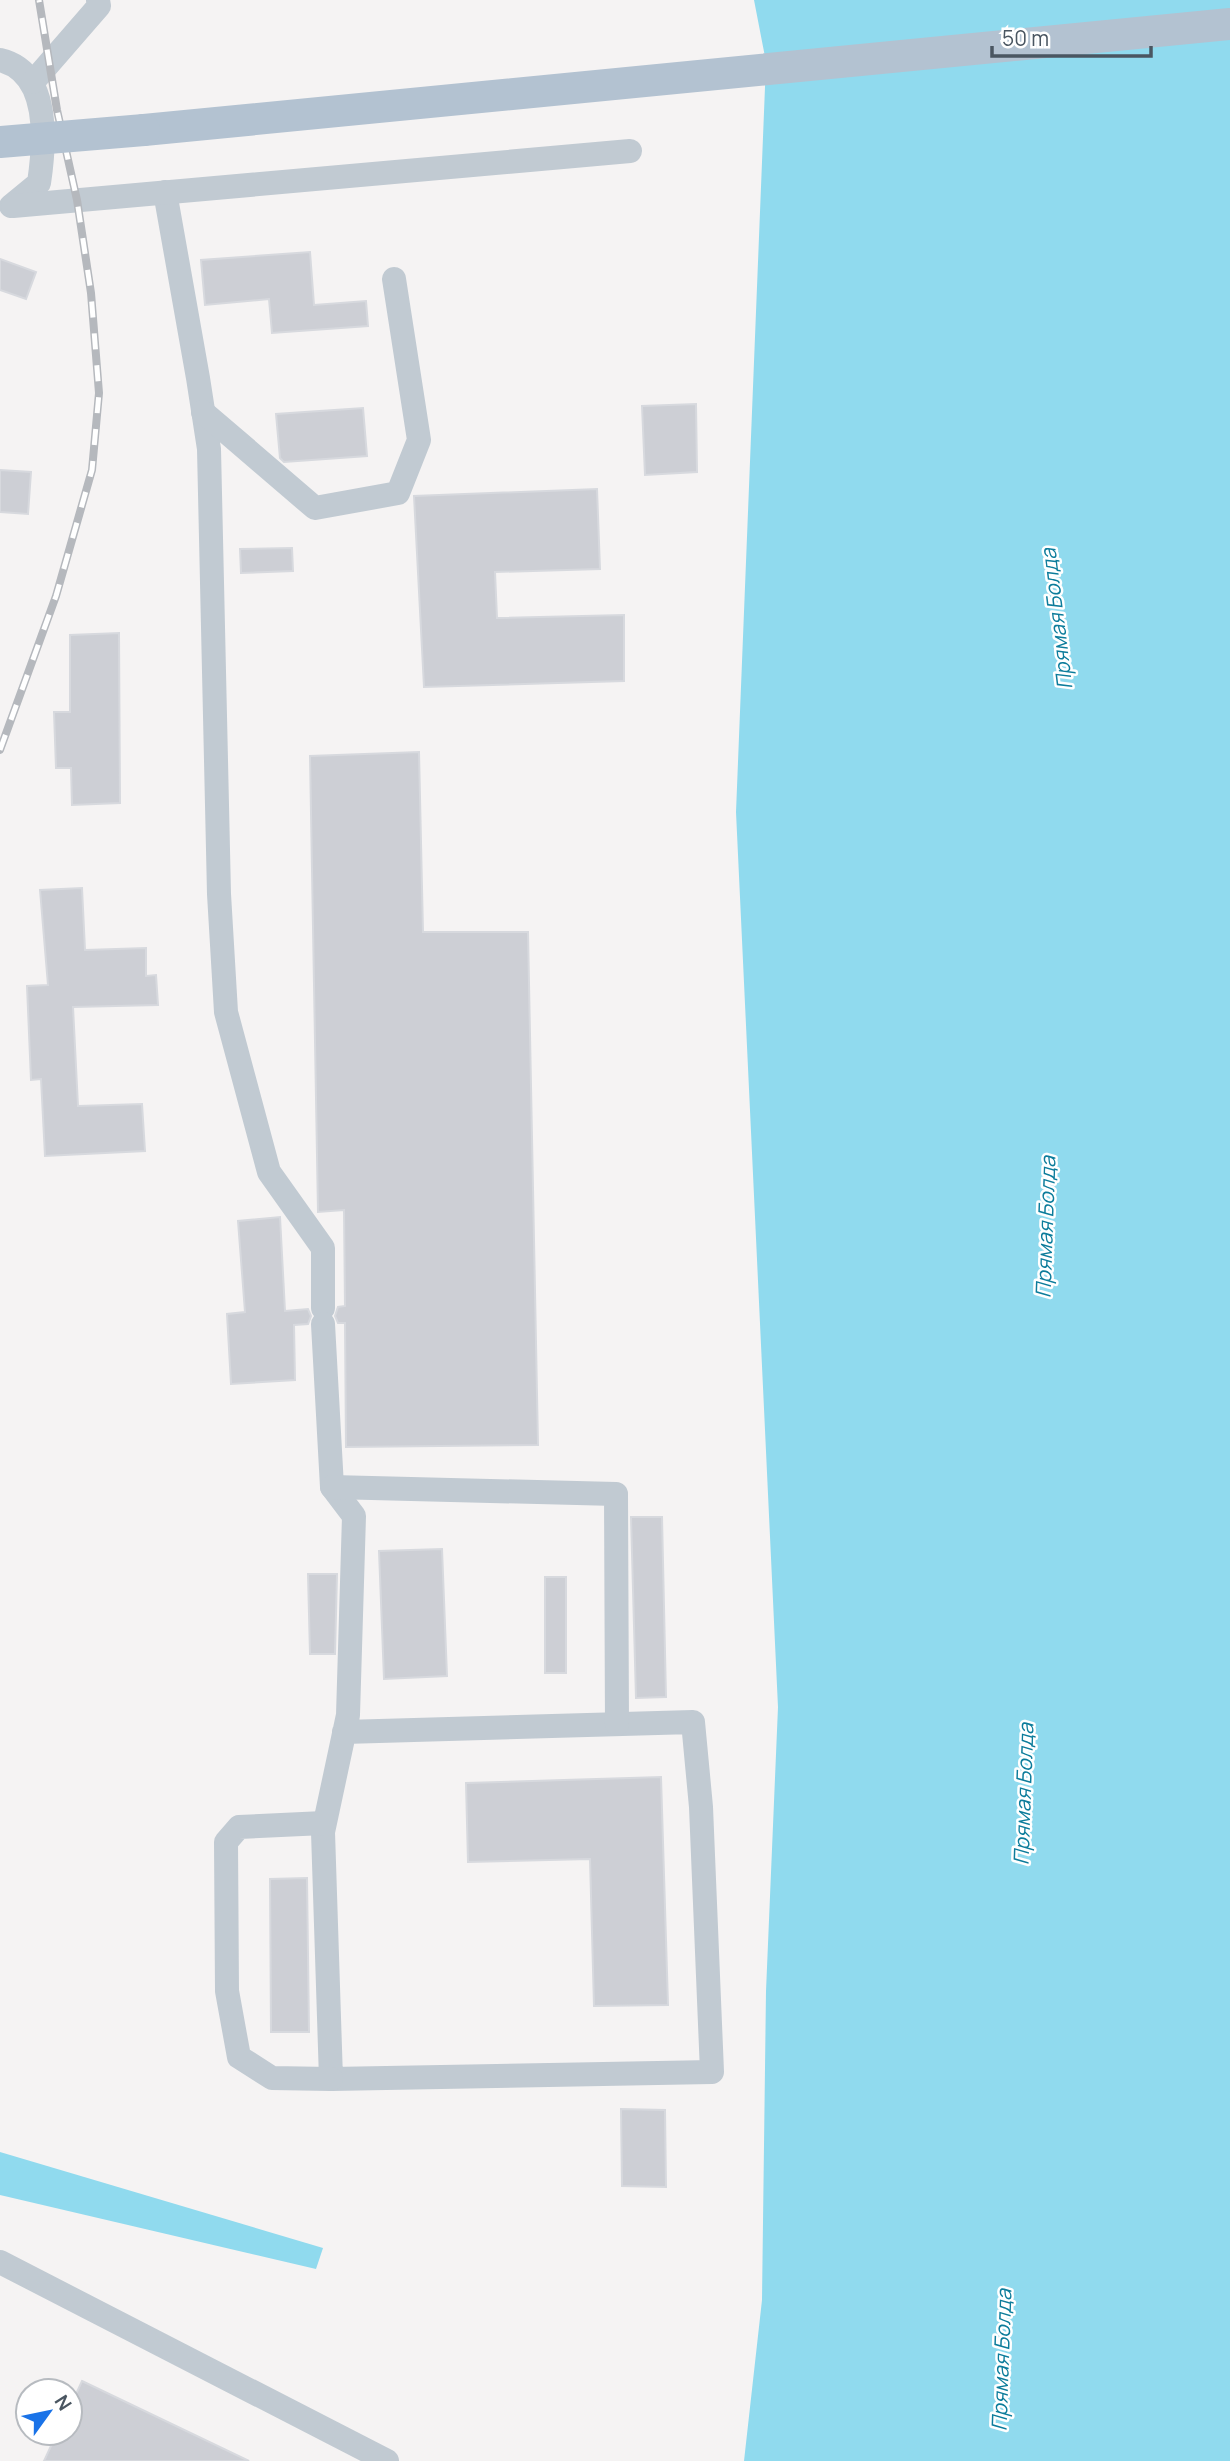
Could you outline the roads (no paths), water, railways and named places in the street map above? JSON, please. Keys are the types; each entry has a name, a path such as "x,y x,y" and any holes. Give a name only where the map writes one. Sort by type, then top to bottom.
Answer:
{"main road":[{"path":"0,142 144,131 1230,24"}],"street":[{"path":"33,82 99,6 98,0"},
{"path":"0,60 9,62 33,82 43,121 43,157 39,183 7,207"},
{"path":"7,207 630,151"},
{"path":"165,192 209,449 219,894 226,1012 268,1172 323,1248 323,1316 332,1487 354,1516 348,1715 323,1832 331,2079"},
{"path":"203,411 315,508 398,493 419,440 394,279"},
{"path":"332,1487 616,1494 617,1724"},
{"path":"324,1823 239,1828 226,1842 227,1991 239,2057 272,2078 712,2072 701,1807 692,1722 344,1732"},
{"path":"0,2262 387,2461"}],"water":[{"name":"Прямая Болда","path":"754,0 1230,0 1230,2461 744,2461 762,2300 766,1991 778,1707 736,812 766,62"},
{"path":"0,2152 323,2248 316,2269 0,2195"}],"railway":[{"path":"0,750 56,596 92,470 99,393 91,293 77,200 57,110 39,0"}]}
